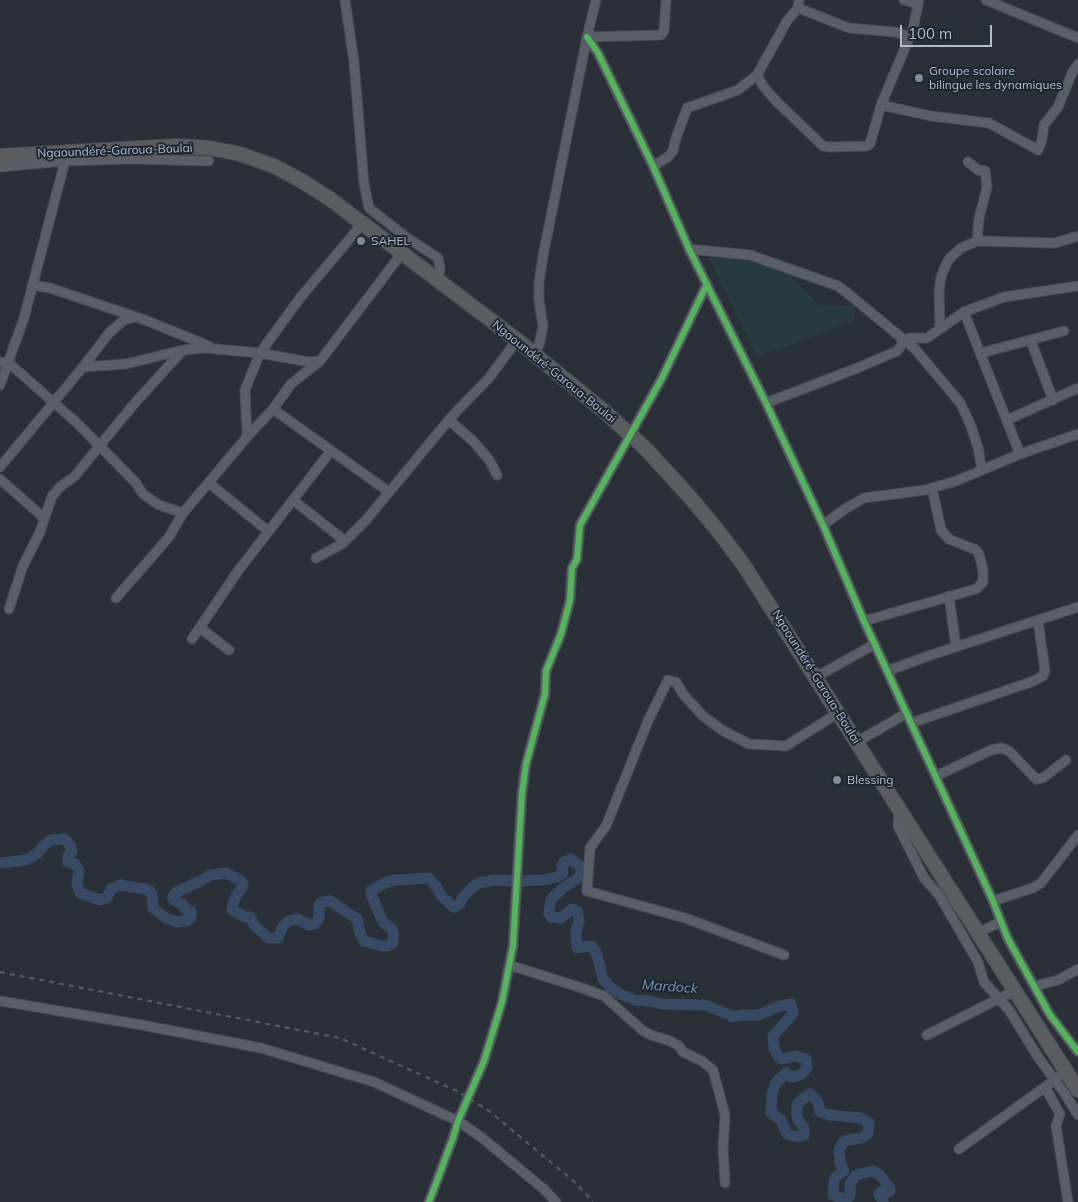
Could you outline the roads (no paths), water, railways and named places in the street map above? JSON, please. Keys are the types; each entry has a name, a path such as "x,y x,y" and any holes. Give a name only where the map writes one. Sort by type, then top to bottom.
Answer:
{"highway":[{"name":"Ngaoundéré-Garoua-Boulai","path":"0,156 32,159 176,146 210,148 240,154 274,166 302,181 363,223 517,340 605,412 646,450 715,527 768,602 1014,991 1060,1075 1078,1090"}],"street":[{"path":"345,0 354,62 364,184 368,208 406,237 438,258 440,268 438,281"},
{"path":"534,354 539,345 543,326 539,301 539,282 542,264 596,0"},
{"path":"587,37 661,34 664,31 666,0"},
{"path":"757,75 763,86 823,146 867,146 870,144 880,105 910,37 916,18 918,2 904,0"},
{"path":"986,0 1078,38"},
{"path":"653,166 668,157 673,151 687,108 734,92 757,75 798,4 849,28 895,32 910,37"},
{"path":"587,37 598,53 653,166 689,249 766,403 823,525 864,621 993,901 1000,922 1050,1015 1078,1052"},
{"path":"880,105 932,116 989,123 1038,150 1042,140 1044,125 1058,107 1072,73 1078,64"},
{"path":"747,84 763,86"},
{"path":"0,167 32,159 65,161 139,159 209,161"},
{"path":"0,385 4,363 32,285 65,161"},
{"path":"968,162 978,170 985,171 986,187 979,218 977,241"},
{"path":"247,436 245,390 260,353 300,298 363,223"},
{"path":"940,328 939,291 944,267 955,252 977,241 1055,244 1078,236"},
{"path":"689,249 750,255 838,286 869,309 905,340 930,366 961,404 971,426 982,470"},
{"path":"116,598 169,538 183,514 247,436 273,409 291,384 320,361 402,253"},
{"path":"429,1202 454,1138 458,1121 484,1061 502,1002 513,946 522,793 526,764 545,694 546,672 561,634 570,600 572,568 577,559 580,525 662,378 707,284"},
{"path":"32,285 50,288 136,317 219,350"},
{"path":"766,403 897,351 905,340 910,338 927,338 964,312 1004,298 1078,286"},
{"path":"964,312 1020,454"},
{"path":"0,467 54,403 109,333 124,320 136,317"},
{"path":"981,353 1064,331"},
{"path":"238,351 256,346 270,339"},
{"path":"316,558 345,541 366,520 449,420 489,378 517,340"},
{"path":"1031,341 1053,400"},
{"path":"83,367 126,364 183,350 204,348 260,353 309,362 320,361"},
{"path":"9,609 23,566 40,532 52,496 74,476 134,404 183,350"},
{"path":"4,363 78,424 136,483 143,494 159,505 183,514"},
{"path":"1007,420 1078,388"},
{"path":"273,409 330,452 388,492"},
{"path":"449,420 474,442 490,461 497,475"},
{"path":"823,525 844,509 864,498 932,488 956,481 1020,454 1078,434"},
{"path":"192,639 238,571 330,452"},
{"path":"0,479 44,518"},
{"path":"209,483 268,531"},
{"path":"864,621 976,589 983,582 983,570 979,554 976,550 949,539 941,530 932,488"},
{"path":"293,500 345,541"},
{"path":"949,596 956,647"},
{"path":"887,671 1078,607"},
{"path":"912,723 1031,682 1042,676 1045,670 1038,621"},
{"path":"200,628 229,650"},
{"path":"816,677 875,644"},
{"path":"784,954 685,918 587,891 590,848 606,826 648,721 668,680 676,682 703,716 722,730 749,744 786,746 838,713"},
{"path":"857,742 907,713"},
{"path":"936,776 991,750 1001,748 1010,751 1036,779 1043,778 1066,760"},
{"path":"899,808 898,826 924,878 939,895 964,936 978,962 986,985 1009,1010 1038,1057 1060,1075 1078,1115"},
{"path":"993,901 1006,895 1023,892 1042,883 1078,835"},
{"path":"978,933 1000,922"},
{"path":"509,964 604,996 642,1030 651,1036 674,1043 683,1052 702,1061 713,1070 719,1099 725,1115 723,1148 725,1183"},
{"path":"1035,986 1058,980 1078,969"},
{"path":"927,1035 1014,991"},
{"path":"0,1001 142,1025 261,1048 374,1082 458,1121 481,1137 538,1184 556,1202"},
{"path":"959,1149 1060,1075"},
{"path":"1046,1087 1060,1114 1056,1126 1068,1202"}],"waterway":[{"name":"Mardock","path":"0,863 26,860 38,853 51,840 65,839 72,851 68,856 68,862 75,864 79,870 77,884 80,893 100,900 107,898 111,889 120,885 144,889 150,891 152,895 153,908 166,918 176,922 187,921 191,917 191,911 186,910 184,906 173,899 177,892 211,875 226,873 240,880 243,884 233,903 232,910 245,917 250,917 254,925 268,938 278,938 283,926 289,921 298,919 308,925 315,924 319,918 319,905 330,901 357,919 364,941 382,946 388,946 393,943 392,929 383,922 371,894 371,891 382,884 394,880 429,878 441,896 454,907 460,904 462,898 479,883 495,880 512,881"},
{"name":"Mardock","path":"523,881 557,877 563,873 562,866 564,862 571,859 581,867 580,877 563,888 551,899 549,913 551,917 561,918 572,909 577,911 579,921 576,932 577,948 592,946 597,955 603,979 620,994 635,1000 662,1004 705,1005 732,1017 759,1015 777,1007 791,1004 793,1012 791,1016 773,1036 774,1048 780,1058 795,1056 806,1059 807,1068 797,1076 791,1077 786,1073 775,1084 772,1094 771,1113 781,1120 787,1134 798,1137 804,1135 804,1129 797,1117 797,1105 810,1094 818,1102 820,1112 830,1115 861,1118 869,1123 868,1134 861,1138 844,1141 839,1150 840,1162 844,1171 834,1180 833,1195 844,1199 850,1196 850,1184 855,1176 873,1171 880,1175 890,1188 890,1191 886,1193 883,1191 879,1194 883,1202"}],"railway":[{"path":"0,972 340,1038 459,1092 489,1111 576,1183 593,1202"}],"place":[{"name":"Groupe scolaire bilingue les dynamiques","path":"919,78"},
{"name":"SAHEL","path":"361,241"},
{"name":"Blessing","path":"837,780"}]}
